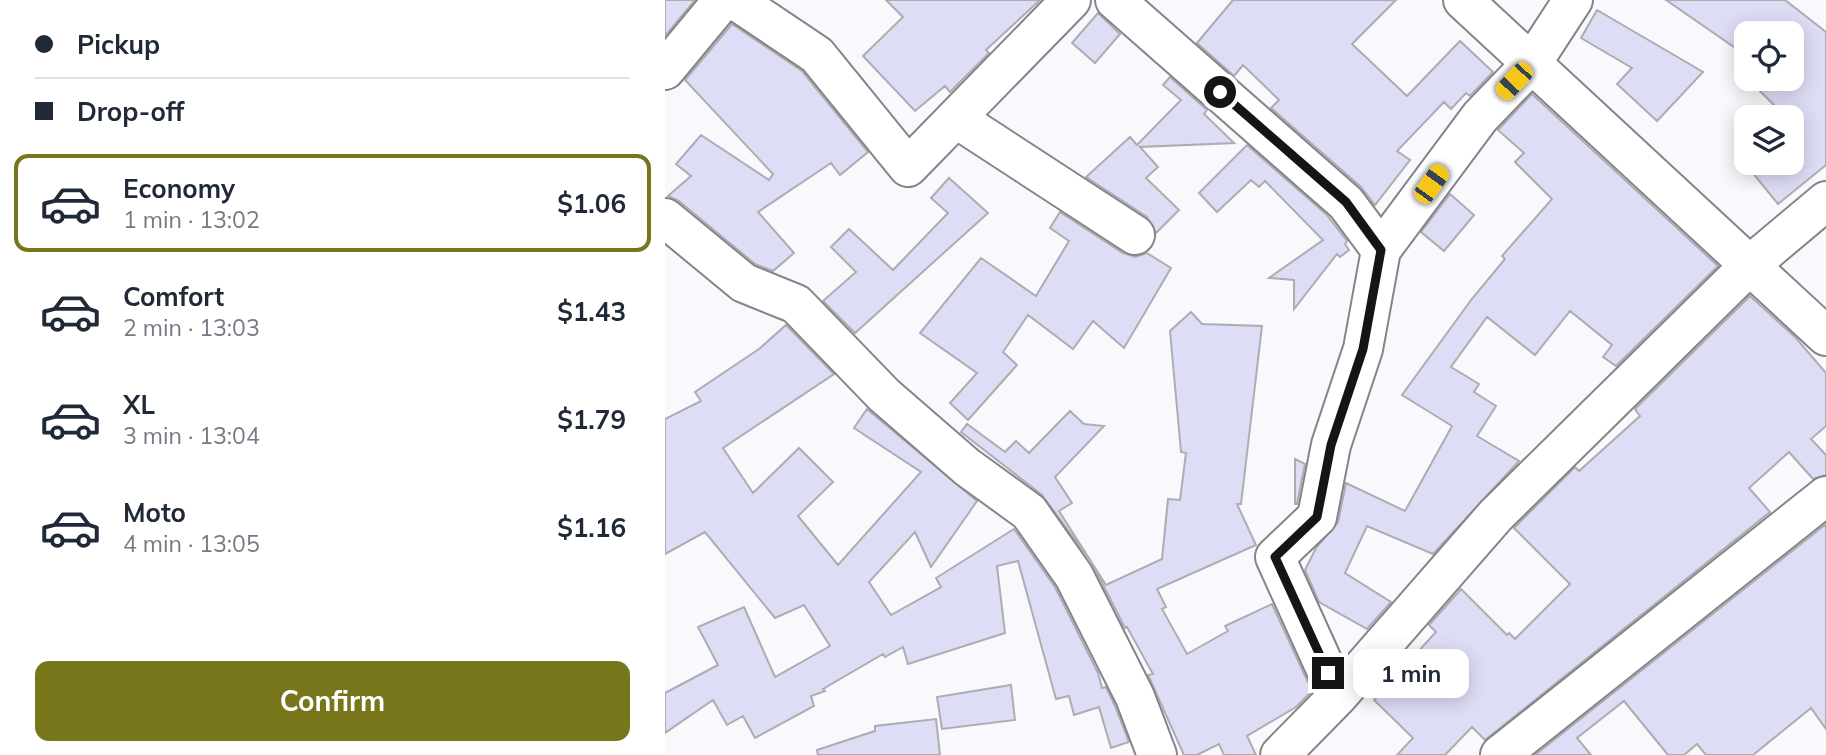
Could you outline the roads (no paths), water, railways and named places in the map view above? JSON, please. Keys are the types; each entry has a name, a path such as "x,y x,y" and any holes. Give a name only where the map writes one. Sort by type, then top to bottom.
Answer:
{"street":[{"path":"665,70 723,0"},
{"path":"735,0 817,55 908,167 1071,0"},
{"path":"1115,0 1346,202 1381,250"},
{"path":"1463,0 1826,336"},
{"path":"1338,696 1275,557 1317,517 1331,445 1363,349 1381,250 1480,117 1532,63 1573,0"},
{"path":"957,119 1135,235"},
{"path":"1280,755 1338,696 1496,515 1751,264 1826,201"},
{"path":"665,218 744,283 796,304 884,395 967,467 1029,512 1074,576 1135,697 1157,755"},
{"path":"1500,755 1826,496"}]}
